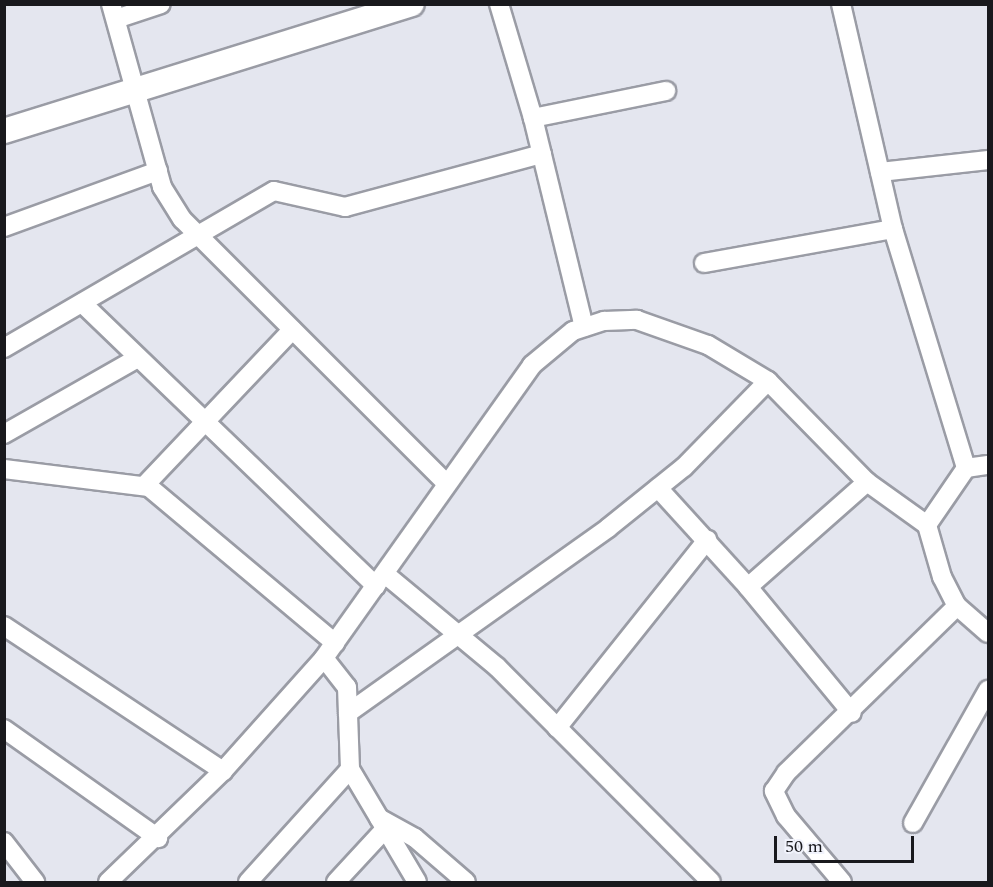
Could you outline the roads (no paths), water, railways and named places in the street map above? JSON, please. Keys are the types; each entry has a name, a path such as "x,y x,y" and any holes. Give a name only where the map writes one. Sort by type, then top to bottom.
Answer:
{"street":[{"path":"162,4 113,12 137,90 162,187 195,233 446,483"},
{"path":"4,131 412,4"},
{"path":"499,4 533,118 584,327"},
{"path":"841,4 893,229 966,468"},
{"path":"533,118 666,91"},
{"path":"4,348 195,233 274,191 345,207 542,154"},
{"path":"880,172 988,160"},
{"path":"4,227 158,171"},
{"path":"704,263 893,229"},
{"path":"82,303 202,422 381,580 457,633 557,728 711,882"},
{"path":"108,882 158,838 223,771 324,658 532,364 584,327 604,321 637,320 708,345 768,381 867,482 927,525 942,577 957,606 988,633"},
{"path":"146,486 202,422 292,330"},
{"path":"4,434 138,358"},
{"path":"348,713 658,488 768,381"},
{"path":"927,525 966,468 988,465"},
{"path":"4,469 146,486 335,643"},
{"path":"748,587 867,482"},
{"path":"658,488 748,587 852,713"},
{"path":"557,728 707,540"},
{"path":"842,882 774,798 786,773 852,713 957,606"},
{"path":"4,626 223,771"},
{"path":"324,658 347,687 350,769 417,882"},
{"path":"913,823 988,690"},
{"path":"4,729 158,838"},
{"path":"248,882 350,769"},
{"path":"336,882 382,823"},
{"path":"382,823 415,838 466,882"},
{"path":"4,842 35,882"}]}
